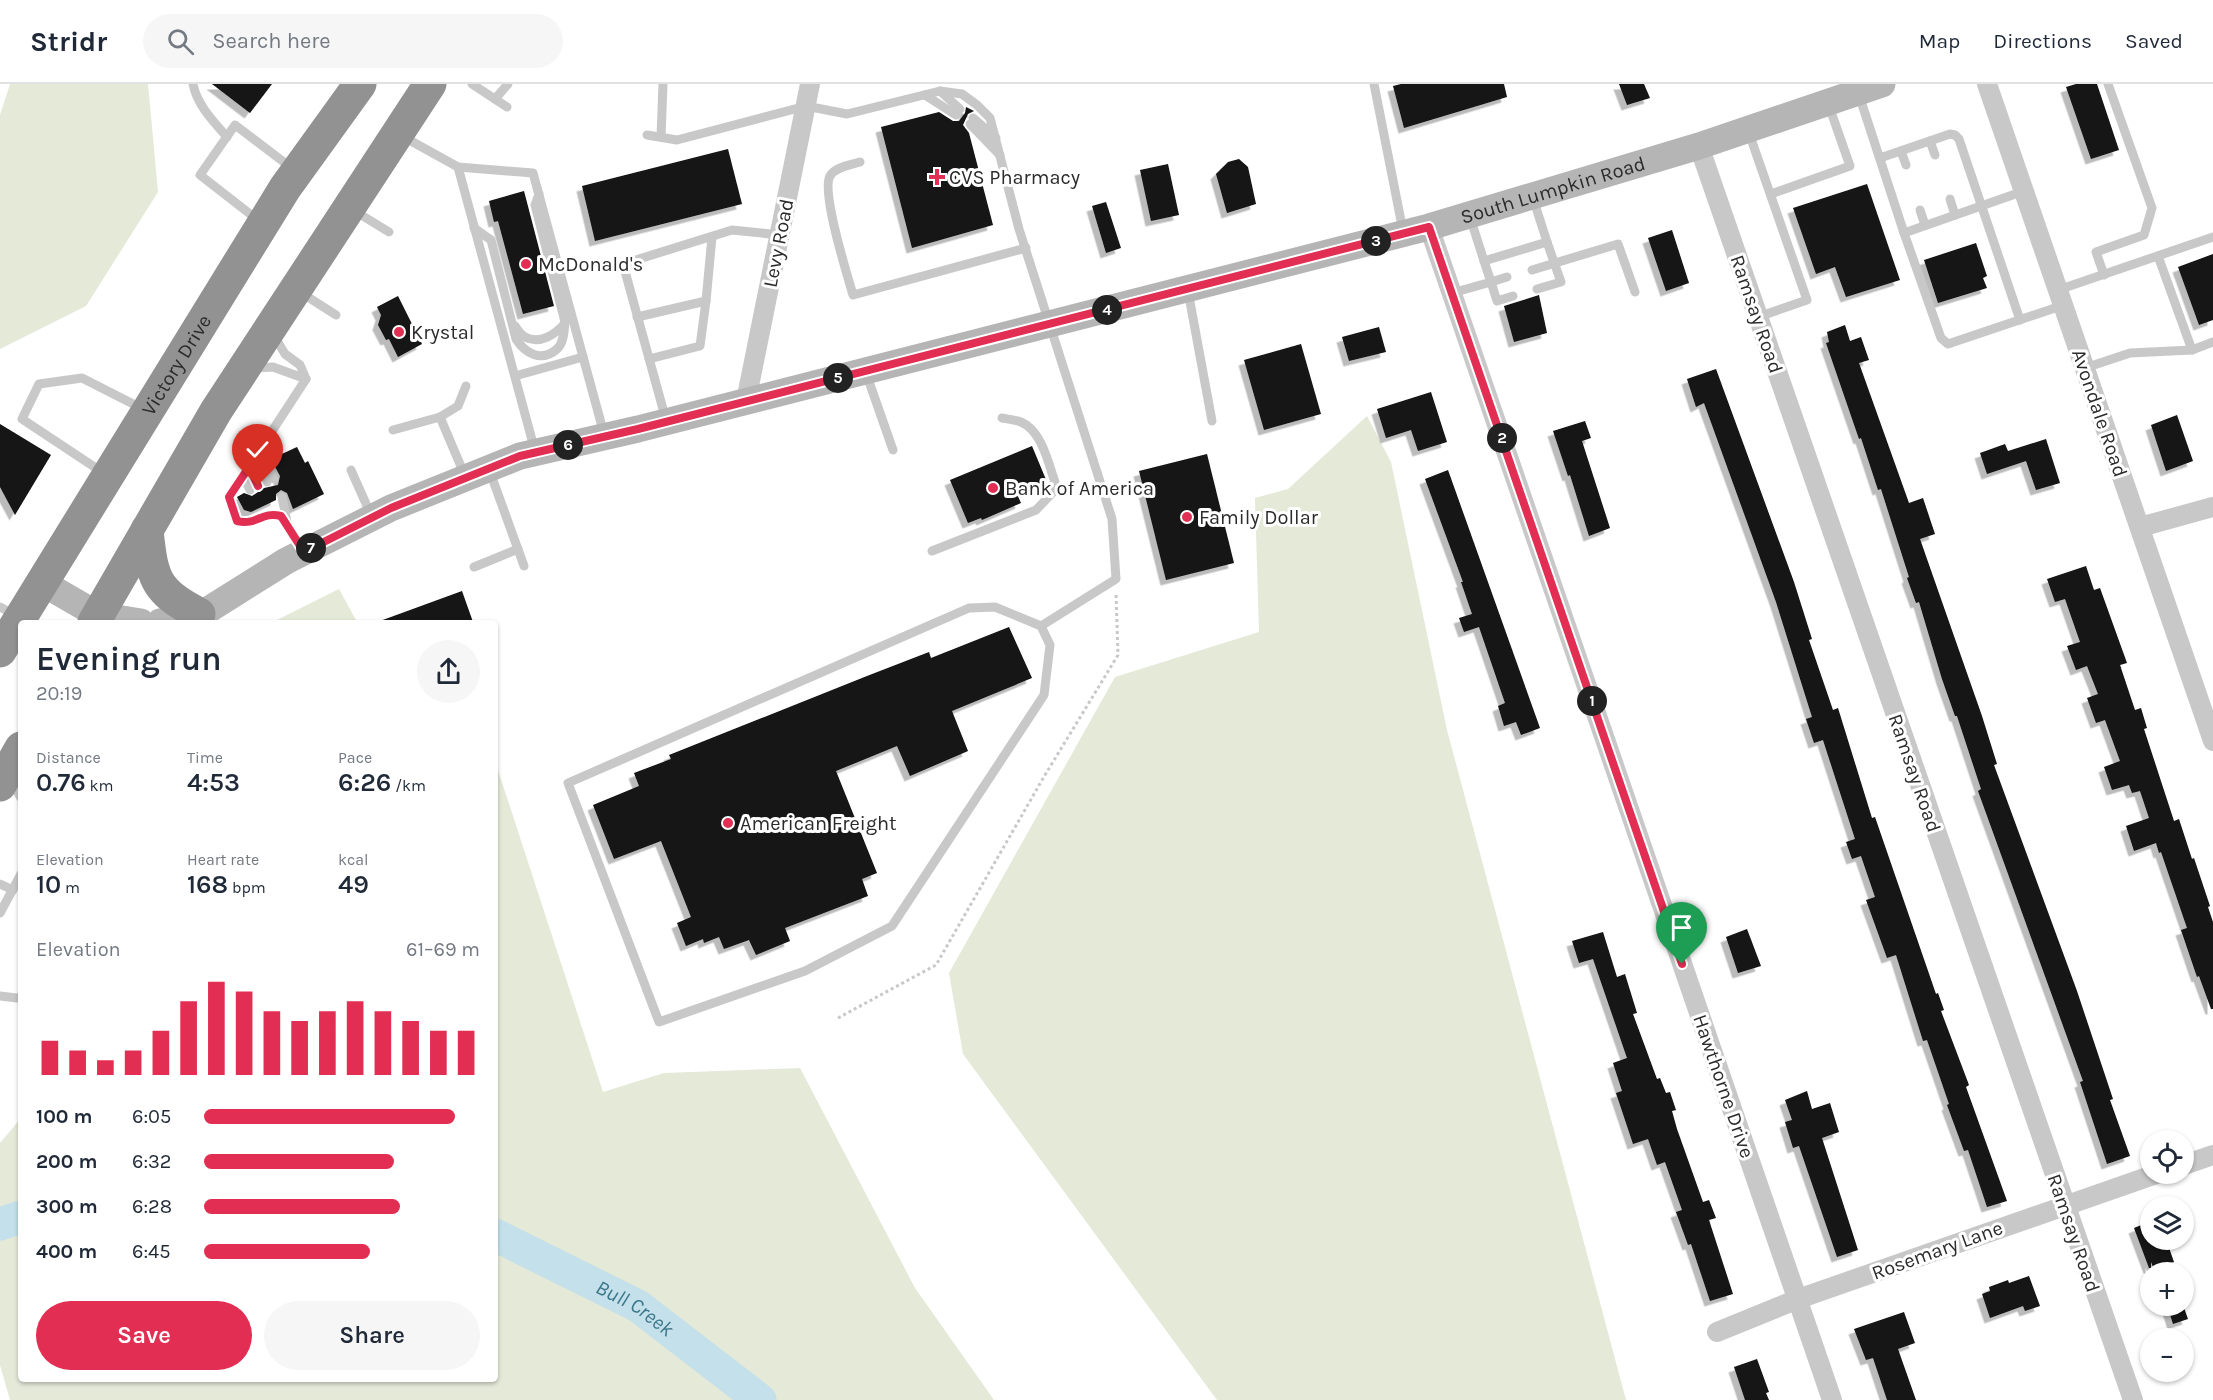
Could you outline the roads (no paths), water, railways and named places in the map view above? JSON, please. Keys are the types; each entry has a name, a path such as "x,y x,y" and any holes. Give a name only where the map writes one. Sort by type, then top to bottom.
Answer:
{"highway":[{"name":"Victory Drive","path":"0,651 16,616 41,582 263,224 360,84"},
{"path":"96,619 216,411 430,84"},
{"path":"147,530 150,565 160,584 174,601 194,618"}],"main road":[{"name":"South Lumpkin Road","path":"177,620 194,618 304,552 372,517 520,456 666,422 1416,230 1699,146 1856,91"},
{"path":"41,582 96,619 111,620"}],"street":[{"name":"Levy Road","path":"747,401 810,84"},
{"name":"Avondale Road","path":"1987,84 2213,741"},
{"name":"Ramsay Road","path":"1699,146 2133,1400"},
{"name":"Hawthorne Drive","path":"1416,230 1452,293 1832,1400"},
{"path":"2139,527 2213,507"},
{"path":"2194,1162 2213,1155"},
{"name":"Rosemary Lane","path":"1717,1332 1798,1299 2140,1179"}],"lane":[{"path":"194,84 195,94 206,113 227,137"},
{"path":"472,84 507,107"},
{"path":"495,99 508,84"},
{"path":"661,137 663,84"},
{"path":"1374,84 1416,230"},
{"path":"2104,275 2096,252 2144,235 2152,208 2108,84"},
{"path":"647,135 677,140 806,106 847,114 940,91 962,94 990,118 1026,248 1112,519 1116,579 1041,626"},
{"path":"925,95 958,112 940,91"},
{"path":"1771,194 1850,166 1856,91"},
{"path":"1856,91 1941,338 1948,344 2020,320 2104,275 2213,237"},
{"path":"996,138 971,121 1002,157"},
{"path":"263,224 200,175 235,125 297,172"},
{"path":"1748,129 1807,300 1758,317"},
{"path":"397,133 458,167 533,173 604,437"},
{"path":"1880,158 1950,134 1959,139 2020,320"},
{"path":"1930,141 1935,155"},
{"path":"1901,151 1906,165"},
{"path":"860,162 835,171 829,177 828,198 853,295 1026,248"},
{"path":"458,167 535,453"},
{"path":"1904,233 2024,191"},
{"path":"474,228 491,240 516,339 523,350 532,356 545,355 557,349 563,338 565,322 535,205 540,194"},
{"path":"1533,196 1561,282 1537,289"},
{"path":"1950,200 1955,215"},
{"path":"349,207 389,232"},
{"path":"1920,210 1925,225"},
{"path":"1470,215 1497,301 1513,296"},
{"path":"666,422 623,264 732,230 780,235"},
{"path":"649,359 699,346 712,237"},
{"path":"1484,261 1547,242"},
{"path":"1532,270 1618,244 1635,292"},
{"path":"2158,256 2192,350"},
{"path":"1452,293 1507,277"},
{"path":"295,289 336,315"},
{"path":"1188,289 1212,422"},
{"path":"637,317 706,301"},
{"path":"513,324 525,337 536,339 550,336 558,331 565,322"},
{"path":"270,328 285,354 300,365 306,380"},
{"path":"2085,368 2130,353 2192,350 2213,342"},
{"path":"515,376 583,357"},
{"path":"243,369 273,367 306,380"},
{"path":"865,371 893,450"},
{"path":"107,475 22,420 39,384 82,378 146,411"},
{"path":"304,552 274,509 248,524 237,521 234,517 229,497 306,380"},
{"path":"393,430 440,417 458,406 466,386"},
{"path":"440,417 477,473 518,549 524,566"},
{"path":"932,551 1036,510 1057,488 1038,438 1032,430 1022,422 1002,418"},
{"path":"254,459 262,484"},
{"path":"254,459 262,484"},
{"path":"351,470 372,517"},
{"path":"243,476 262,484"},
{"path":"474,567 518,549"},
{"path":"995,607 1041,626 1050,645 1044,695 892,926 805,971 659,1022 568,783 969,608 995,607"},
{"path":"0,913 18,880"},
{"path":"0,884 13,890"},
{"path":"0,996 18,998"}],"waterway":[{"name":"Bull Creek","path":"0,1224 18,1218"},
{"name":"Bull Creek","path":"498,1236 638,1306 760,1400"}],"place":[{"name":"CVS Pharmacy","path":"937,177"},
{"name":"McDonald's","path":"526,264"},
{"name":"Krystal","path":"399,332"},
{"name":"Bank of America","path":"993,488"},
{"name":"Family Dollar","path":"1187,517"},
{"name":"American Freight","path":"728,823"}]}
